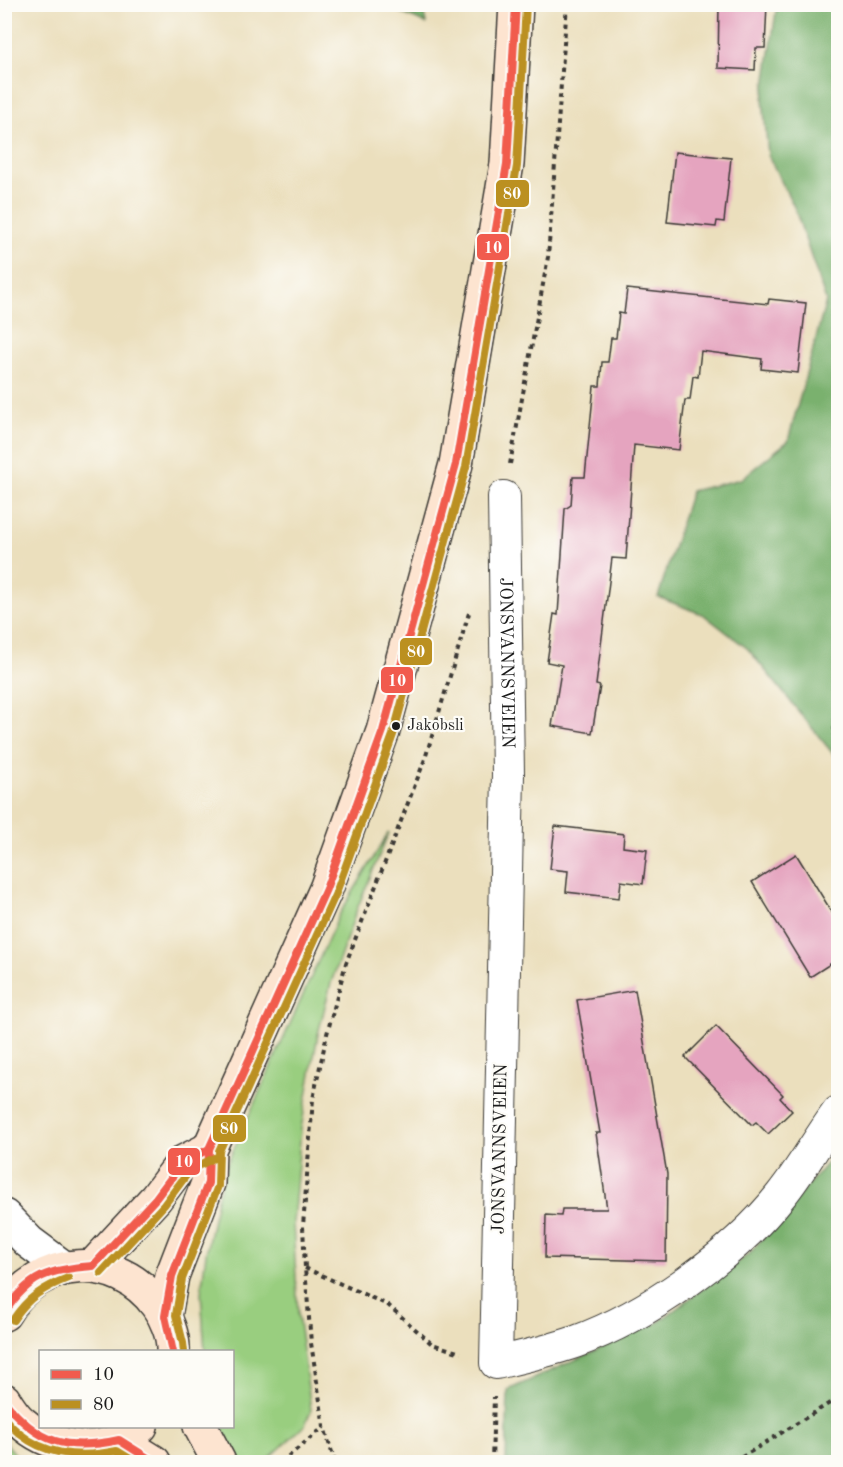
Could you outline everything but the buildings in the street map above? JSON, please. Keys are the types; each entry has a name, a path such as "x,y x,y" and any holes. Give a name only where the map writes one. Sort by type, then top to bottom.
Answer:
{"main road":[{"path":"165,1316 172,1276 208,1183 208,1149 327,889 383,731 456,464 507,164 516,4"},
{"path":"79,1267 156,1198 183,1162 208,1149"},
{"path":"4,1314 13,1299 35,1279 79,1267 122,1275 147,1292 165,1316 173,1350"},
{"path":"4,1400 21,1422 43,1437 67,1446 94,1446 130,1433 154,1462"},
{"path":"201,1428 219,1462"}],"street":[{"name":"JONSVANNSVEIEN","path":"496,1363 508,774 504,497"},
{"path":"496,1363 540,1353 612,1327 650,1306 706,1267 739,1241 782,1195 838,1113"},
{"path":"4,1216 29,1242 79,1267"}],"path":[{"path":"504,497 548,257 567,4"},
{"path":"335,1462 324,1427 311,1343 305,1268 303,1226 313,1099 346,963 424,759 469,611"},
{"path":"838,663 834,737 838,766"},
{"path":"305,1268 388,1305 432,1344 496,1363 492,1462"},
{"path":"734,1462 838,1398"},
{"path":"281,1462 324,1427"}],"green space":[{"path":"384,5 423,5 426,24"},
{"path":"777,5 838,5 838,760 748,649 704,615 658,597 691,491 741,479 788,441 826,301 795,209 768,155 763,99"},
{"path":"389,832 357,909 331,983 318,1034 301,1129 293,1223 298,1314 311,1410 305,1425 265,1462 236,1462 222,1428 234,1428 234,1350 205,1350 201,1293 206,1253 227,1164 339,915"},
{"path":"838,1150 838,1462 506,1462 508,1390 657,1323 750,1253"},
{"path":"5,1442 16,1455 32,1462 5,1462"},
{"path":"306,1456 318,1456 326,1462 295,1462"}],"transit line":[{"name":"10","path":"4,1313 22,1290 42,1276 64,1269 93,1266 156,1198 183,1162 209,1149 326,889 383,731 456,464 507,164 516,4"},
{"name":"80","path":"184,1350 176,1315 182,1279 218,1186 219,1151 336,893 393,735 466,467 517,166 526,5"},
{"name":"10","path":"173,1350 165,1316 172,1276 208,1183 209,1149"},
{"name":"80","path":"101,1273 164,1205 190,1170 214,1158"},
{"name":"80","path":"13,1320 24,1305 37,1294 68,1278"},
{"name":"10","path":"4,1401 29,1427 55,1441 84,1445 119,1440 154,1462"},
{"name":"80","path":"4,1418 15,1430 41,1447 85,1455 117,1451 135,1462"}],"place":[{"name":"Jakobsli","path":"396,726"}]}
